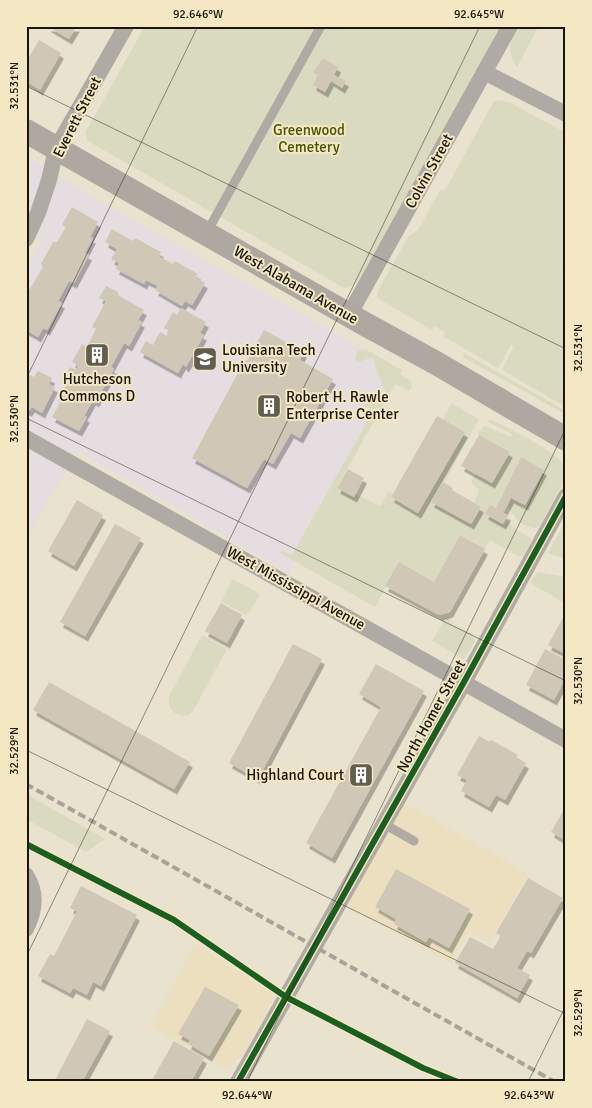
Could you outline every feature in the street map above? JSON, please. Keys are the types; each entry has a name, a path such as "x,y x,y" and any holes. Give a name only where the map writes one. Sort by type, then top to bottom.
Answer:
{"main road":[{"name":"West Alabama Avenue","path":"26,131 436,363 566,440"}],"street":[{"name":"Everett Street","path":"26,239 38,213 56,149 126,26"},
{"name":"Colvin Street","path":"349,315 510,26"},
{"path":"484,72 566,114"},
{"name":"West Mississippi Avenue","path":"26,438 566,740"},
{"name":"North Homer Street","path":"238,1082 464,682 566,496"},
{"path":"26,875 31,882 33,894 32,917 26,929"}],"lane":[{"path":"206,233 321,26"},
{"path":"384,824 414,841"}],"shaded area":[{"name":"Louisiana Tech University","path":"26,156 99,201 401,370 288,573 78,451 26,538 26,271 43,239 26,231"},
{"path":"404,803 529,874 489,943 469,931 450,963 347,906"},
{"path":"195,943 275,996 242,1056 236,1059 229,1070 151,1027"}],"green space":[{"name":"Greenwood Cemetery","path":"145,26 502,26 363,274 354,285 344,288 88,141 85,133"},
{"path":"519,26 539,26 517,67 511,56 510,46"},
{"path":"494,101 509,102 564,132 562,137 564,139 566,136 566,264 562,271 566,273 566,407 502,370 514,346 511,345 498,368 443,336 445,332 434,326 432,330 377,298 381,285 408,237 418,230 440,190 443,190 448,185"},
{"path":"365,349 402,370 400,374 411,381 412,387 409,391 395,384 337,487 354,497 355,494 380,506 389,491 393,494 391,498 418,513 465,432 443,419 451,403 479,419 432,502 472,524 481,507 474,503 479,490 471,482 476,474 492,483 510,452 479,435 478,432 485,426 511,437 512,434 486,421 492,420 544,448 554,455 565,468 566,474 563,483 540,525 536,528 521,523 507,506 511,498 525,505 544,470 521,457 496,508 485,514 503,524 506,519 515,529 532,539 524,556 518,556 490,540 485,549 460,535 434,582 399,562 375,607 280,553 282,550 292,555 373,411 365,406 366,401 386,395 372,357 359,362 355,360 357,351"},
{"path":"464,353 566,411 566,415 463,357"},
{"path":"566,520 566,559 548,553"},
{"path":"538,572 566,577 566,604 532,584 531,581"},
{"path":"233,579 260,594 246,615 221,601"},
{"path":"450,617 451,623 472,634 475,641 464,659 432,641 443,623 442,618"},
{"path":"202,635 227,649 193,711 189,715 184,716 176,714 169,705 169,696"},
{"path":"26,794 105,839 86,852 26,819"}],"building":[{"path":"47,26 77,26 69,39"},
{"path":"39,40 61,53 40,90 26,81 26,63"},
{"path":"323,58 338,67 334,75 346,81 342,88 331,81 325,92 313,85 318,75 313,73"},
{"path":"72,207 98,222 90,237 93,238 85,253 89,255 74,283 69,281 58,301 62,303 47,330 43,328 38,337 26,330 26,290 30,289 43,267 41,264 53,242 57,242 66,227 62,225"},
{"path":"112,229 133,241 135,238 161,252 158,256 173,264 175,261 198,274 195,277 205,283 192,305 185,301 182,306 155,290 158,286 146,280 144,284 116,269 119,263 111,259 117,249 105,242"},
{"name":"Hutcheson Commons D","path":"106,286 144,310 138,320 142,322 129,346 124,343 111,367 114,369 96,402 93,400 84,416 87,417 79,431 52,417 60,403 58,401 66,386 62,383 70,367 76,370 78,366 72,362 82,344 87,347 96,329 92,327 106,301 99,298"},
{"path":"181,308 206,322 200,333 204,335 186,367 183,364 178,373 140,352 146,341 153,345 160,332 167,336 169,331 164,328 173,312 177,315"},
{"name":"Robert H. Rawle Enterprise Center","path":"264,330 304,352 300,360 333,379 300,438 291,433 273,464 264,459 247,488 192,458 245,360 247,361"},
{"path":"38,371 52,378 49,384 55,387 42,413 32,407 29,411 26,410 26,373 34,377"},
{"path":"437,416 465,432 418,513 391,497"},
{"path":"479,435 510,452 492,483 461,466"},
{"path":"521,457 544,470 525,505 511,498 503,513 508,515 503,524 485,514 490,505 496,508"},
{"path":"348,469 364,478 354,497 337,488"},
{"path":"443,482 453,488 452,490 481,507 471,524 431,502"},
{"path":"77,500 103,515 74,566 48,551"},
{"path":"115,524 141,538 85,636 60,622"},
{"path":"460,535 485,549 450,612 439,615 385,586 399,562 434,582"},
{"path":"221,603 242,615 227,643 205,631"},
{"path":"566,612 566,654 548,645"},
{"path":"293,644 322,659 258,779 229,763"},
{"path":"545,649 566,660 566,677 554,700 526,685"},
{"name":"Highland Court","path":"376,664 424,691 332,858 306,843 381,707 359,694"},
{"path":"49,682 190,762 174,789 33,710"},
{"path":"479,736 490,742 491,740 518,755 516,757 526,763 505,800 496,795 489,807 461,791 467,780 457,775"},
{"path":"566,806 566,841 551,832"},
{"path":"396,869 470,909 449,948 429,937 426,942 394,924 396,919 375,907"},
{"path":"528,878 563,898 531,953 527,951 517,968 530,975 517,998 455,963 470,937 493,949 501,936 496,933"},
{"path":"81,886 137,915 101,986 93,982 87,995 73,988 70,993 38,976 50,954 54,956 77,911 70,908"},
{"path":"205,987 239,1005 209,1056 188,1044 190,1040 178,1034"},
{"path":"87,1019 110,1031 82,1082 54,1082"},
{"path":"174,1041 204,1058 191,1082 151,1082"}],"railway":[{"path":"26,784 555,1082"}],"cycle path":[{"path":"238,1082 464,682 566,496"},
{"path":"26,844 174,920 286,997 423,1068 458,1082"}],"place":[{"name":"Hutcheson Commons D","path":"97,355"},
{"name":"Louisiana Tech University","path":"205,359"},
{"name":"Robert H. Rawle Enterprise Center","path":"269,406"},
{"name":"Highland Court","path":"361,775"}]}
